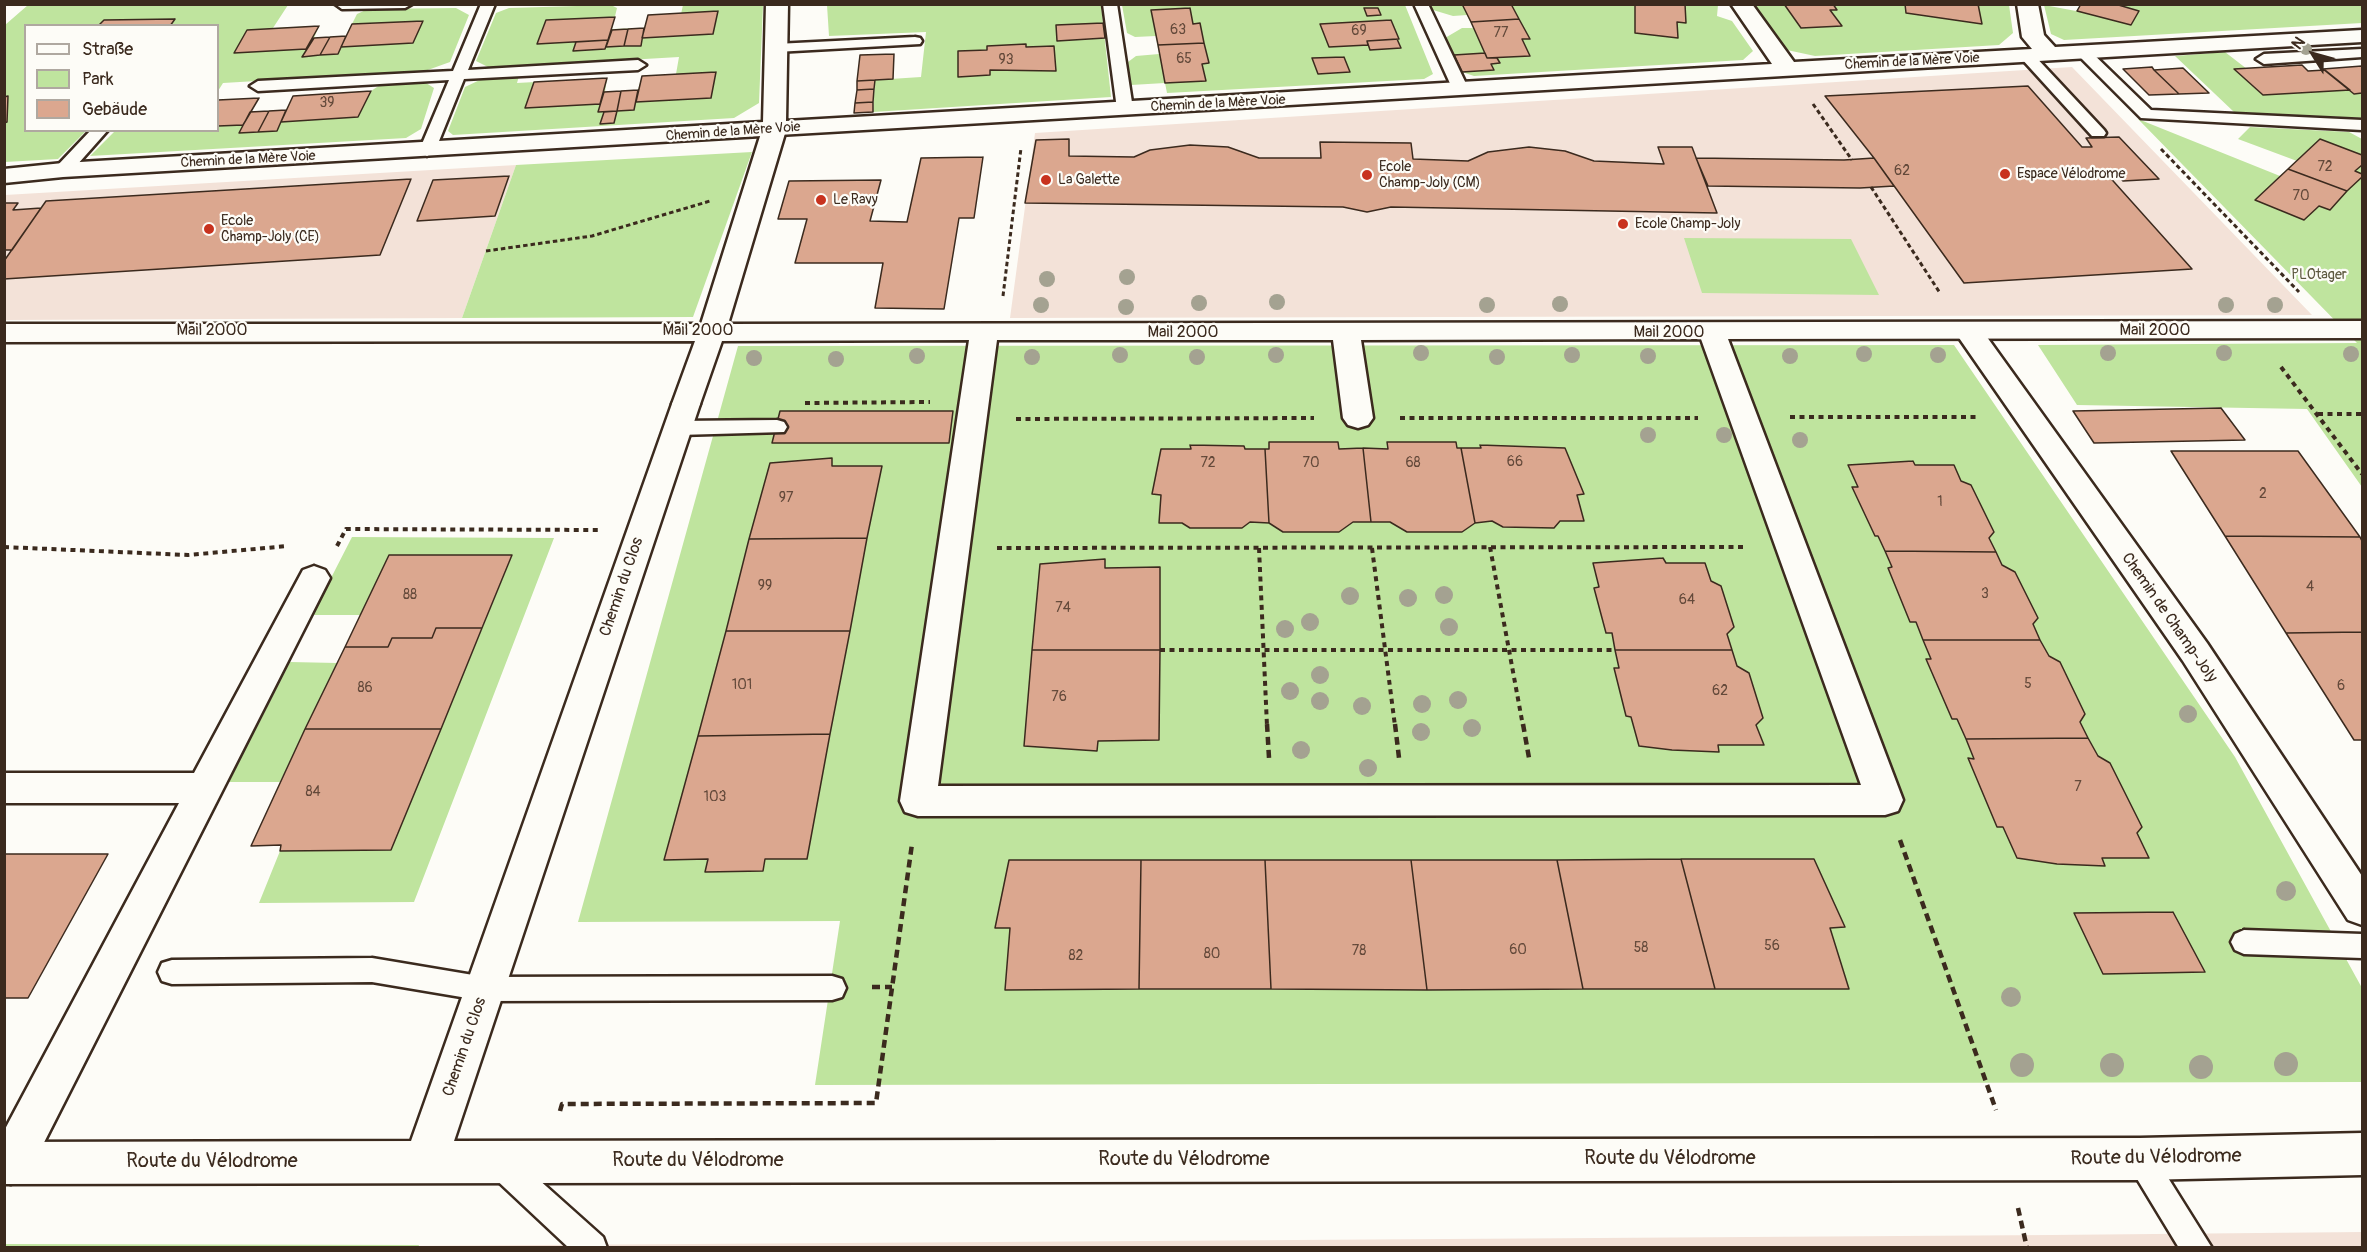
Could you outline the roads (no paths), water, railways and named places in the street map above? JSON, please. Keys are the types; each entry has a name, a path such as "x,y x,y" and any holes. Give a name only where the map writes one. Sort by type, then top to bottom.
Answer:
{"street":[{"name":"Chemin du Clos","path":"425,1162 641,530 712,331 758,184 774,130 777,4"},
{"path":"1741,4 1787,69"},
{"path":"2027,4 2033,37 2049,54"},
{"name":"Chemin de la Mère Voie","path":"4,176 63,170 2362,36"},
{"name":"Mail 2000","path":"4,333 712,331 992,334 2349,330"},
{"name":"Chemin de Champ-Joly","path":"1969,332 2026,417 2195,652 2362,908"},
{"path":"1346,333 1358,418"},
{"path":"992,334 975,401 918,801 1885,800 1712,333"},
{"path":"8,1163 314,579"},
{"path":"4,788 206,788"},
{"name":"Route du Vélodrome","path":"8,1163 2140,1159 2362,1154"}],"lane":[{"path":"342,5 405,4"},
{"path":"427,150 488,4"},
{"path":"1110,4 1125,109"},
{"path":"1421,4 1461,90"},
{"path":"776,48 915,41"},
{"path":"2083,52 2147,115 2362,125"},
{"path":"2264,58 2362,53"},
{"path":"2026,55 2098,133"},
{"path":"258,87 638,64"},
{"path":"63,170 98,132"},
{"path":"682,416 777,427"},
{"path":"2244,942 2362,946"},
{"path":"171,972 372,970 485,989 831,988"},
{"path":"2140,1159 2197,1248"},
{"path":"498,1162 592,1248"}],"place":[{"name":"Espace Vélodrome","path":"2005,174"},
{"name":"Ecole Champ-Joly (CM)","path":"1367,175"},
{"name":"La Galette","path":"1046,180"},
{"name":"Le Ravy","path":"821,200"},
{"name":"Ecole Champ-Joly","path":"1623,224"},
{"name":"Ecole Champ-Joly (CE)","path":"209,229"}],"park label":[{"name":"PLOtager","path":"2319,275"}]}
